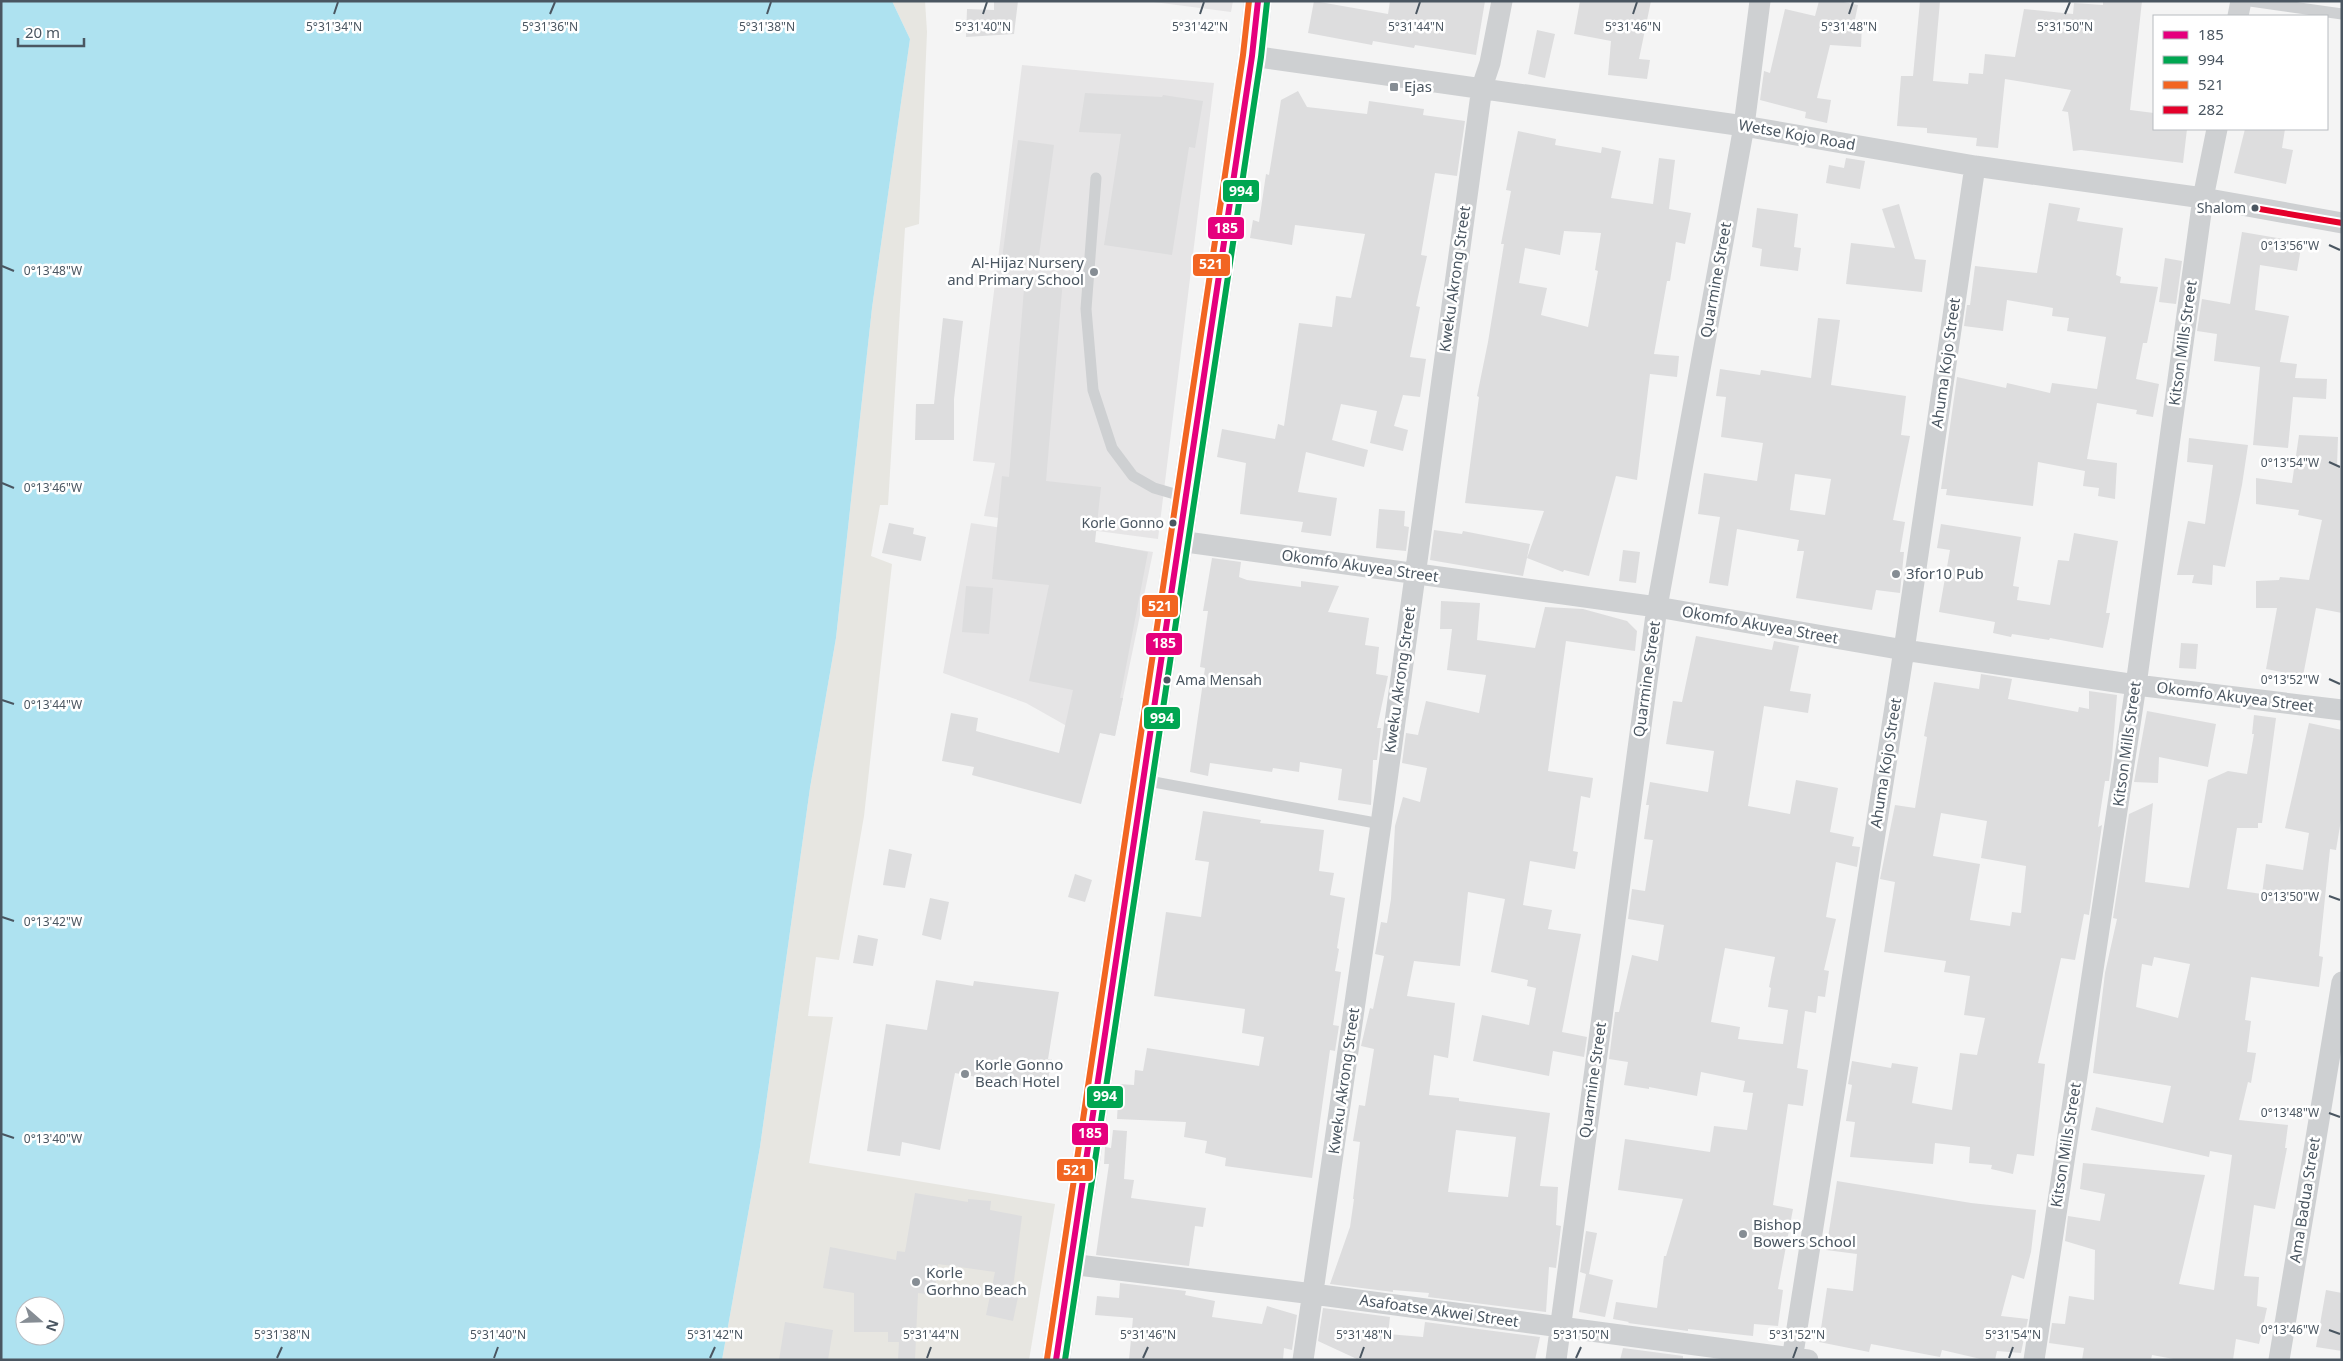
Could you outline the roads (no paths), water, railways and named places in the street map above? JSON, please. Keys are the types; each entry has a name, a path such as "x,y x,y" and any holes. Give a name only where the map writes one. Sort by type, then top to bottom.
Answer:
{"main road":[{"path":"1056,1360 1184,498 1252,56 1258,1"}],"street":[{"name":"Kweku Akrong Street","path":"1303,1360 1381,824 1482,87 1490,63 1502,1"},
{"name":"Quarmine Street","path":"1556,1360 1657,607 1744,126 1760,1"},
{"path":"2238,15 2241,1"},
{"name":"Wetse Kojo Road","path":"1252,56 1482,87 1744,126 1975,166 2203,198 2342,223"},
{"name":"Kitson Mills Street","path":"2034,1360 2136,685 2203,198 2216,130"},
{"name":"Ahuma Kojo Street","path":"1798,1359 1975,166"},
{"name":"Okomfo Akuyea Street","path":"1179,541 1657,607 1904,650 2136,685 2342,710"},
{"name":"Ama Badua Street","path":"2279,1360 2342,982"},
{"name":"Asafoatse Akwei Street","path":"1070,1264 1313,1294 1798,1359"}],"lane":[{"path":"2250,1 2342,14"},
{"path":"1096,178 1086,309 1093,390 1112,448 1133,476 1154,488 1184,498"},
{"path":"1143,780 1381,824"}],"water":[{"path":"1,1 892,1 910,39 872,308 836,638 810,788 760,1147 722,1360 1,1360"}],"place":[{"name":"Ejas","path":"1394,87"},
{"name":"Shalom","path":"2255,208"},
{"name":"Al-Hijaz Nursery and Primary School","path":"1094,272"},
{"name":"Korle Gonno","path":"1173,523"},
{"name":"3for10 Pub","path":"1896,574"},
{"name":"Ama Mensah","path":"1167,680"},
{"name":"Korle Gonno Beach Hotel","path":"965,1074"},
{"name":"Bishop Bowers School","path":"1743,1234"},
{"name":"Korle Gorhno Beach","path":"916,1282"}]}
